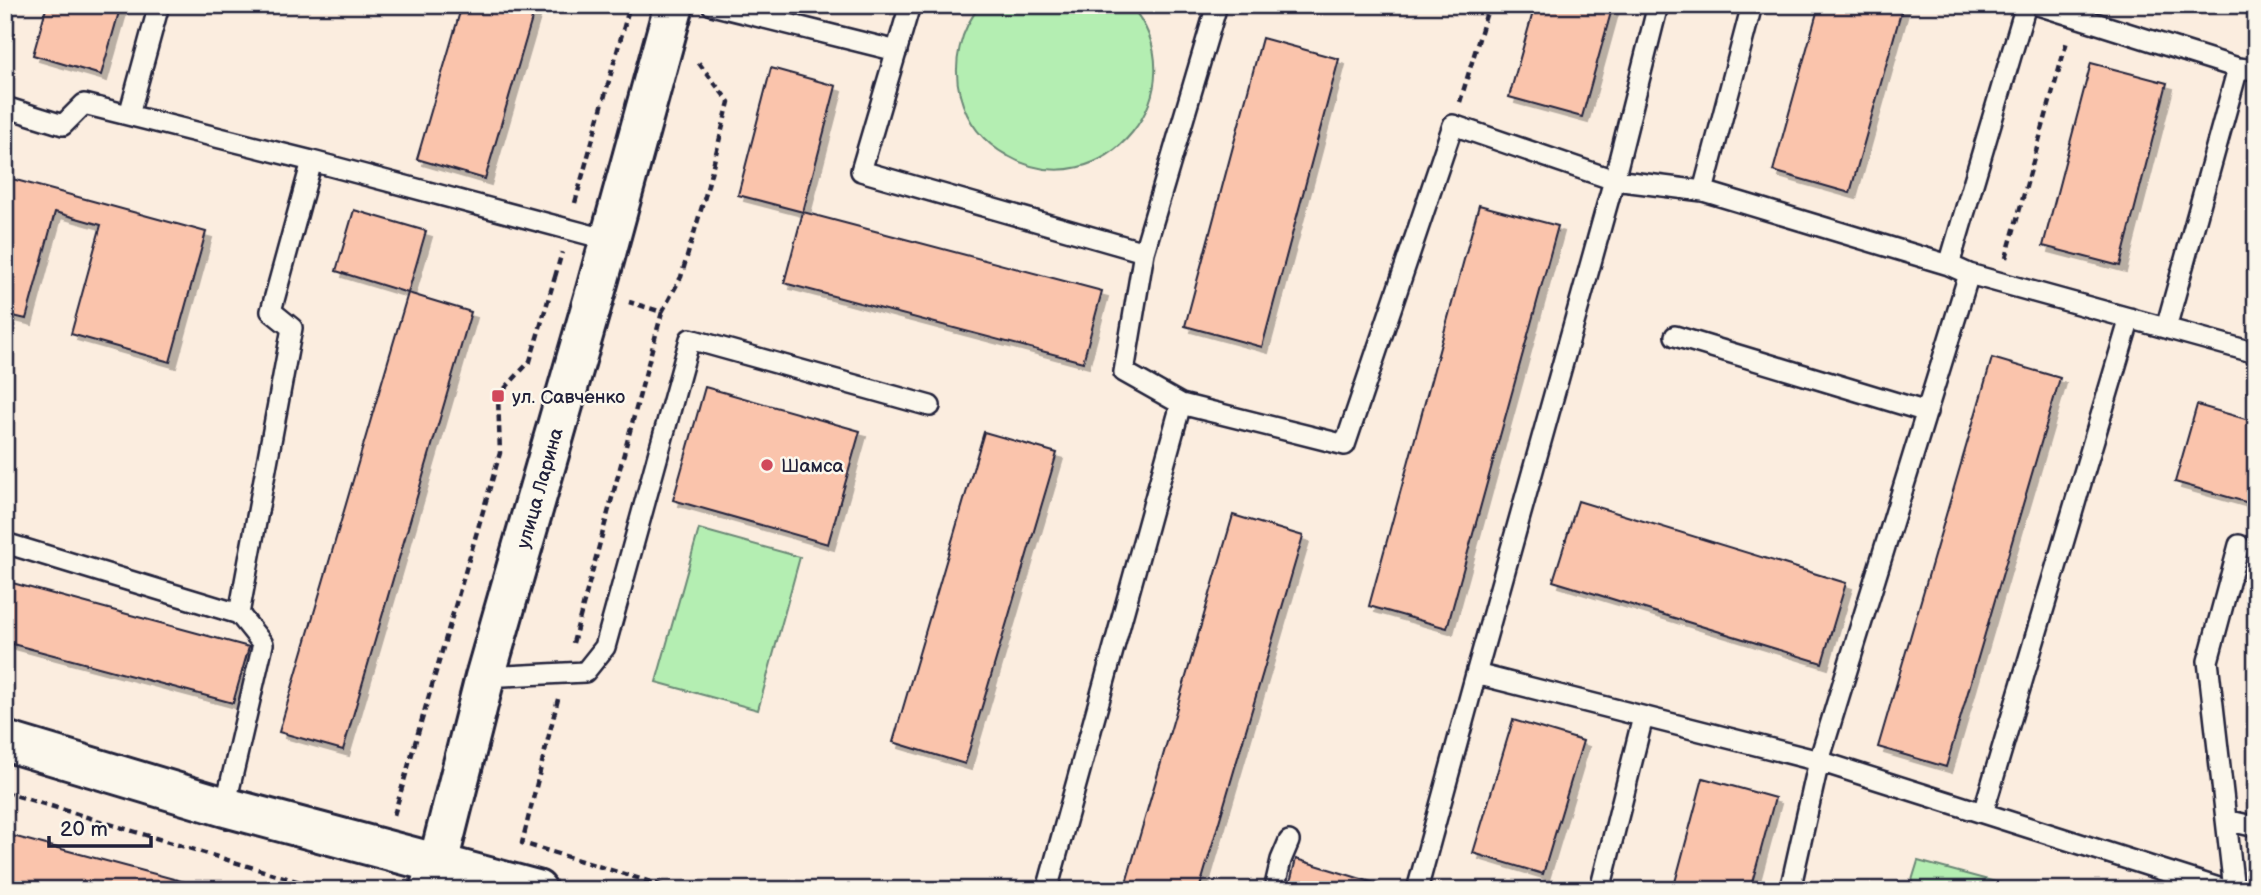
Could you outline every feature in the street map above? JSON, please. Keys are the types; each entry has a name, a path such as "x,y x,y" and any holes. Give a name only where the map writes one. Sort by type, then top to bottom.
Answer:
{"main road":[{"name":"улица Ларина","path":"433,876 485,677 674,5"},
{"path":"5,741 225,807 433,876 537,890"}],"lane":[{"path":"129,115 159,5"},
{"path":"910,5 861,171 1143,252"},
{"path":"1217,5 1143,252 1124,372 1181,404 1345,445 1453,125 1614,180 1703,191 1949,265 1969,274 2256,353"},
{"path":"1417,890 1614,180 1658,5"},
{"path":"1703,191 1752,5"},
{"path":"1949,265 2026,5"},
{"path":"2038,5 2247,69 2166,328"},
{"path":"713,6 897,51"},
{"path":"5,107 63,125 84,104 609,240"},
{"path":"239,614 292,328 271,311 312,161"},
{"path":"1790,890 1819,761 1969,274"},
{"path":"1983,813 2130,318"},
{"path":"1675,336 1927,412"},
{"path":"485,677 585,672 605,647 690,339 930,406"},
{"path":"1047,890 1181,404"},
{"path":"5,543 239,614 262,644 225,807"},
{"path":"2234,890 2208,661 2239,545"},
{"path":"1476,674 1819,761 2225,890"},
{"path":"1600,890 1643,717"},
{"path":"2226,820 2256,827"},
{"path":"1274,890 1289,841"}],"path":[{"path":"555,277 630,5"},
{"path":"1453,125 1489,5"},
{"path":"662,312 681,277 729,102 698,64 713,6"},
{"path":"1999,282 2074,16"},
{"path":"5,792 326,890"}],"green space":[{"path":"981,5 1130,5 1150,38 1155,71 1149,104 1132,132 1108,154 1078,167 1044,169 1008,156 991,145 967,114 960,95 957,71 963,36"},
{"path":"699,529 800,557 758,710 656,682"},
{"path":"1918,861 2025,890 1909,890"}],"building":[{"path":"47,5 121,5 101,75 33,55"},
{"path":"462,5 536,5 485,179 417,159"},
{"path":"1535,5 1613,5 1582,117 1509,97"},
{"path":"1819,5 1903,5 1850,193 1773,171"},
{"path":"1262,38 1339,59 1262,347 1185,326"},
{"path":"2091,63 2167,83 2120,266 2043,246"},
{"path":"771,68 836,86 803,212 738,195"},
{"path":"5,177 206,232 170,362 71,334 101,225 55,212 26,319 5,314"},
{"path":"1479,205 1558,226 1447,628 1369,606"},
{"path":"354,210 426,231 408,293 336,271"},
{"path":"803,212 1102,291 1083,362 784,283"},
{"path":"408,293 471,312 343,750 279,732"},
{"path":"1992,358 2060,378 1946,767 1878,747"},
{"name":"Шамса","path":"705,387 860,431 828,544 673,500"},
{"path":"2197,405 2256,422 2256,505 2175,482"},
{"path":"984,432 1057,453 965,764 893,742"},
{"path":"1578,501 1846,583 1822,663 1553,581"},
{"path":"1233,515 1303,536 1199,890 1124,890"},
{"path":"5,581 249,647 233,703 5,642"},
{"path":"1513,720 1583,741 1543,874 1473,853"},
{"path":"1703,778 1775,798 1750,890 1673,890"},
{"path":"5,834 215,890 5,890"},
{"path":"1296,859 1391,888 1391,890 1288,890"}],"place":[{"name":"ул. Савченко","path":"498,396"},
{"name":"Шамса","path":"767,465"}]}
